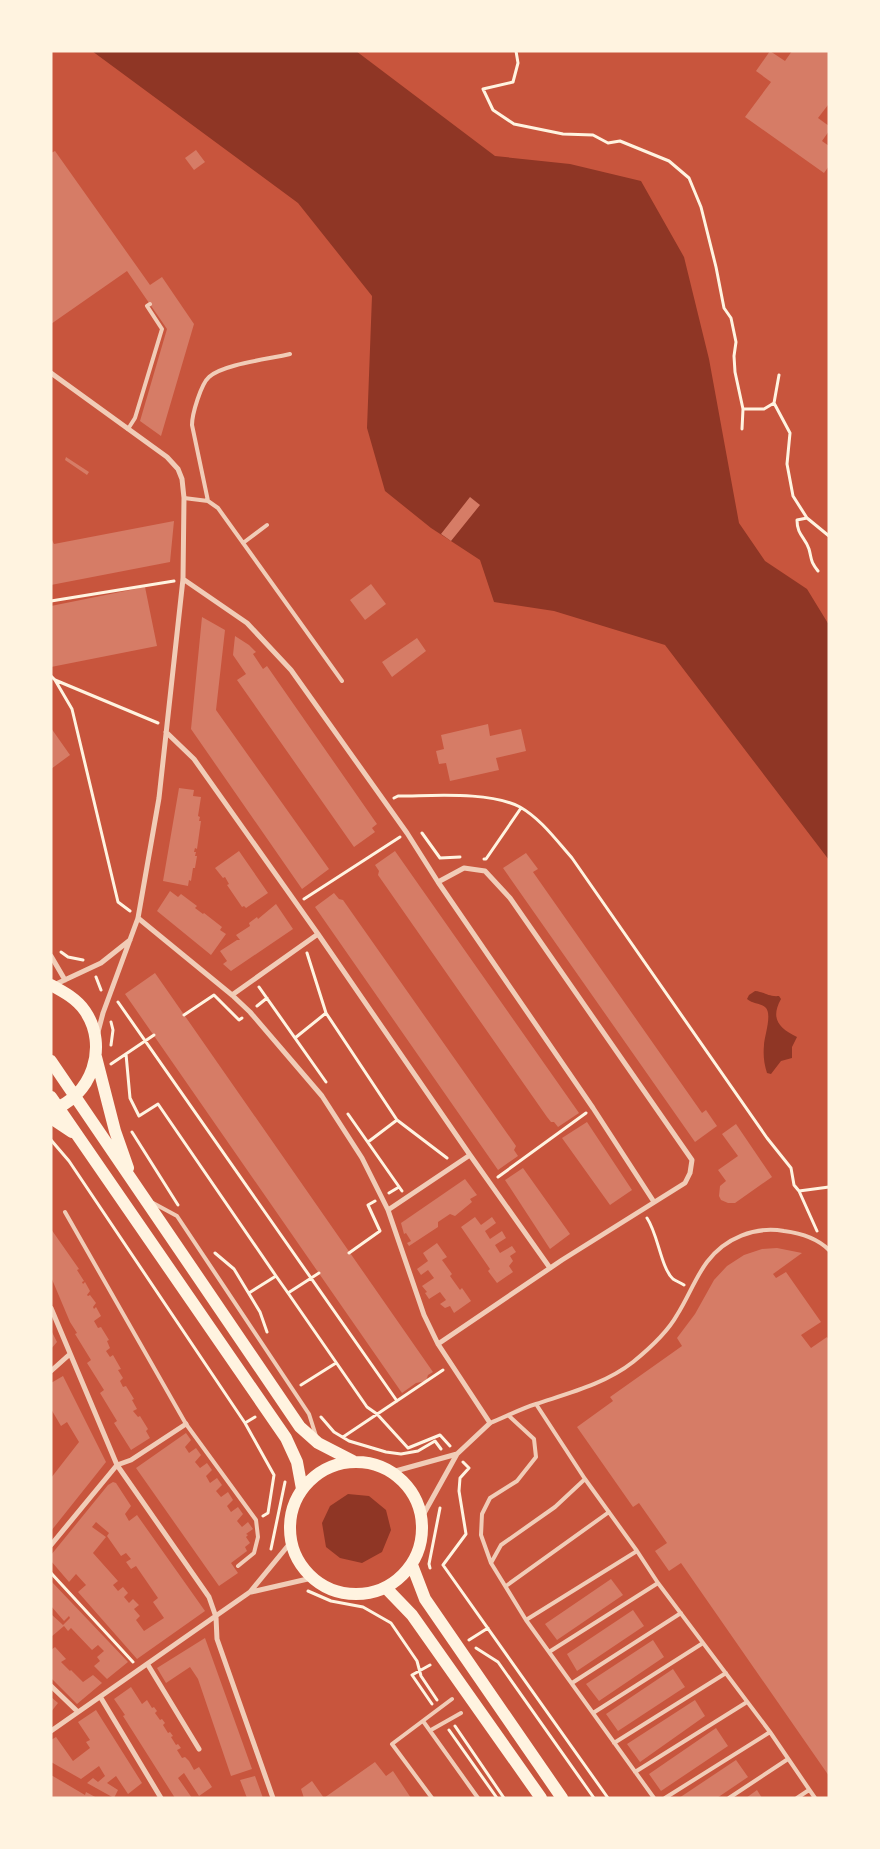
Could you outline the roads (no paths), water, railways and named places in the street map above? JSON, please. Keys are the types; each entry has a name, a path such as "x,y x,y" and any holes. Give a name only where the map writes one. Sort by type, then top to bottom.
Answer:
{"highway":[{"path":"52,985 72,998 84,1010 91,1021 96,1040 95,1063 87,1082 75,1097 53,1108 78,1136 286,1438 297,1462 302,1489"},
{"path":"95,1054 115,1131 134,1184"},
{"path":"51,1061 300,1427 318,1443 354,1461 376,1464 392,1472 412,1493 422,1517 422,1540 412,1566 386,1588 361,1595 333,1591 312,1578 291,1542 290,1522 294,1502 302,1489 322,1470 354,1461"},
{"path":"412,1566 425,1599 562,1798"},
{"path":"386,1588 418,1622 541,1798"}],"street":[{"path":"51,374 167,457 178,469 182,479 184,498 183,579 159,798 138,918 103,1013 96,1040"},
{"path":"183,579 247,623 291,670 406,833 593,1108 654,1202"},
{"path":"167,730 194,758 550,1268"},
{"path":"438,882 464,868 485,871 510,898 692,1160 686,1183 550,1268 438,1344"},
{"path":"138,918 250,1012 322,1096 362,1158 388,1210 424,1315 438,1344 490,1423 457,1454 422,1517"},
{"path":"232,995 318,934"},
{"path":"52,985 101,963 130,940"},
{"path":"52,957 65,980"},
{"path":"388,1210 470,1155"},
{"path":"51,1308 117,1465 209,1597 216,1617 216,1639 273,1798"},
{"path":"51,1371 70,1354"},
{"path":"51,1545 117,1465 131,1460 186,1424"},
{"path":"392,1472 457,1454"},
{"path":"51,1731 101,1698 250,1592 291,1542"},
{"path":"250,1592 312,1578"},
{"path":"148,1665 199,1749"},
{"path":"51,1686 78,1712"},
{"path":"101,1698 161,1798"}],"lane":[{"path":"128,429 135,418 162,329 146,306 150,304"},
{"path":"208,501 192,425 192,416 206,379 218,370 290,354"},
{"path":"184,498 208,501 218,508 342,681"},
{"path":"242,543 267,526"},
{"path":"143,1197 177,1216 309,1414 318,1443"},
{"path":"65,1212 186,1424 256,1520 258,1537 254,1553 238,1566"},
{"path":"490,1423 536,1404 574,1393 616,1373 633,1362 663,1334 677,1316 708,1261 735,1237 772,1229 802,1235 822,1243 829,1250"},
{"path":"536,1404 585,1479 637,1550 658,1583 770,1732 815,1798"},
{"path":"508,1416 534,1439 536,1456 517,1481 490,1498 482,1514 481,1535 491,1563 526,1620 654,1798"},
{"path":"491,1563 501,1545 555,1507 585,1479"},
{"path":"506,1586 609,1512"},
{"path":"526,1620 637,1550"},
{"path":"549,1652 658,1583"},
{"path":"572,1683 681,1613"},
{"path":"593,1713 703,1643"},
{"path":"614,1743 726,1673"},
{"path":"432,1798 392,1744 452,1699"},
{"path":"635,1772 747,1702"},
{"path":"431,1730 461,1713"},
{"path":"423,1721 478,1798"},
{"path":"665,1798 770,1732"},
{"path":"729,1798 788,1759"},
{"path":"797,1798 809,1790"}]}
